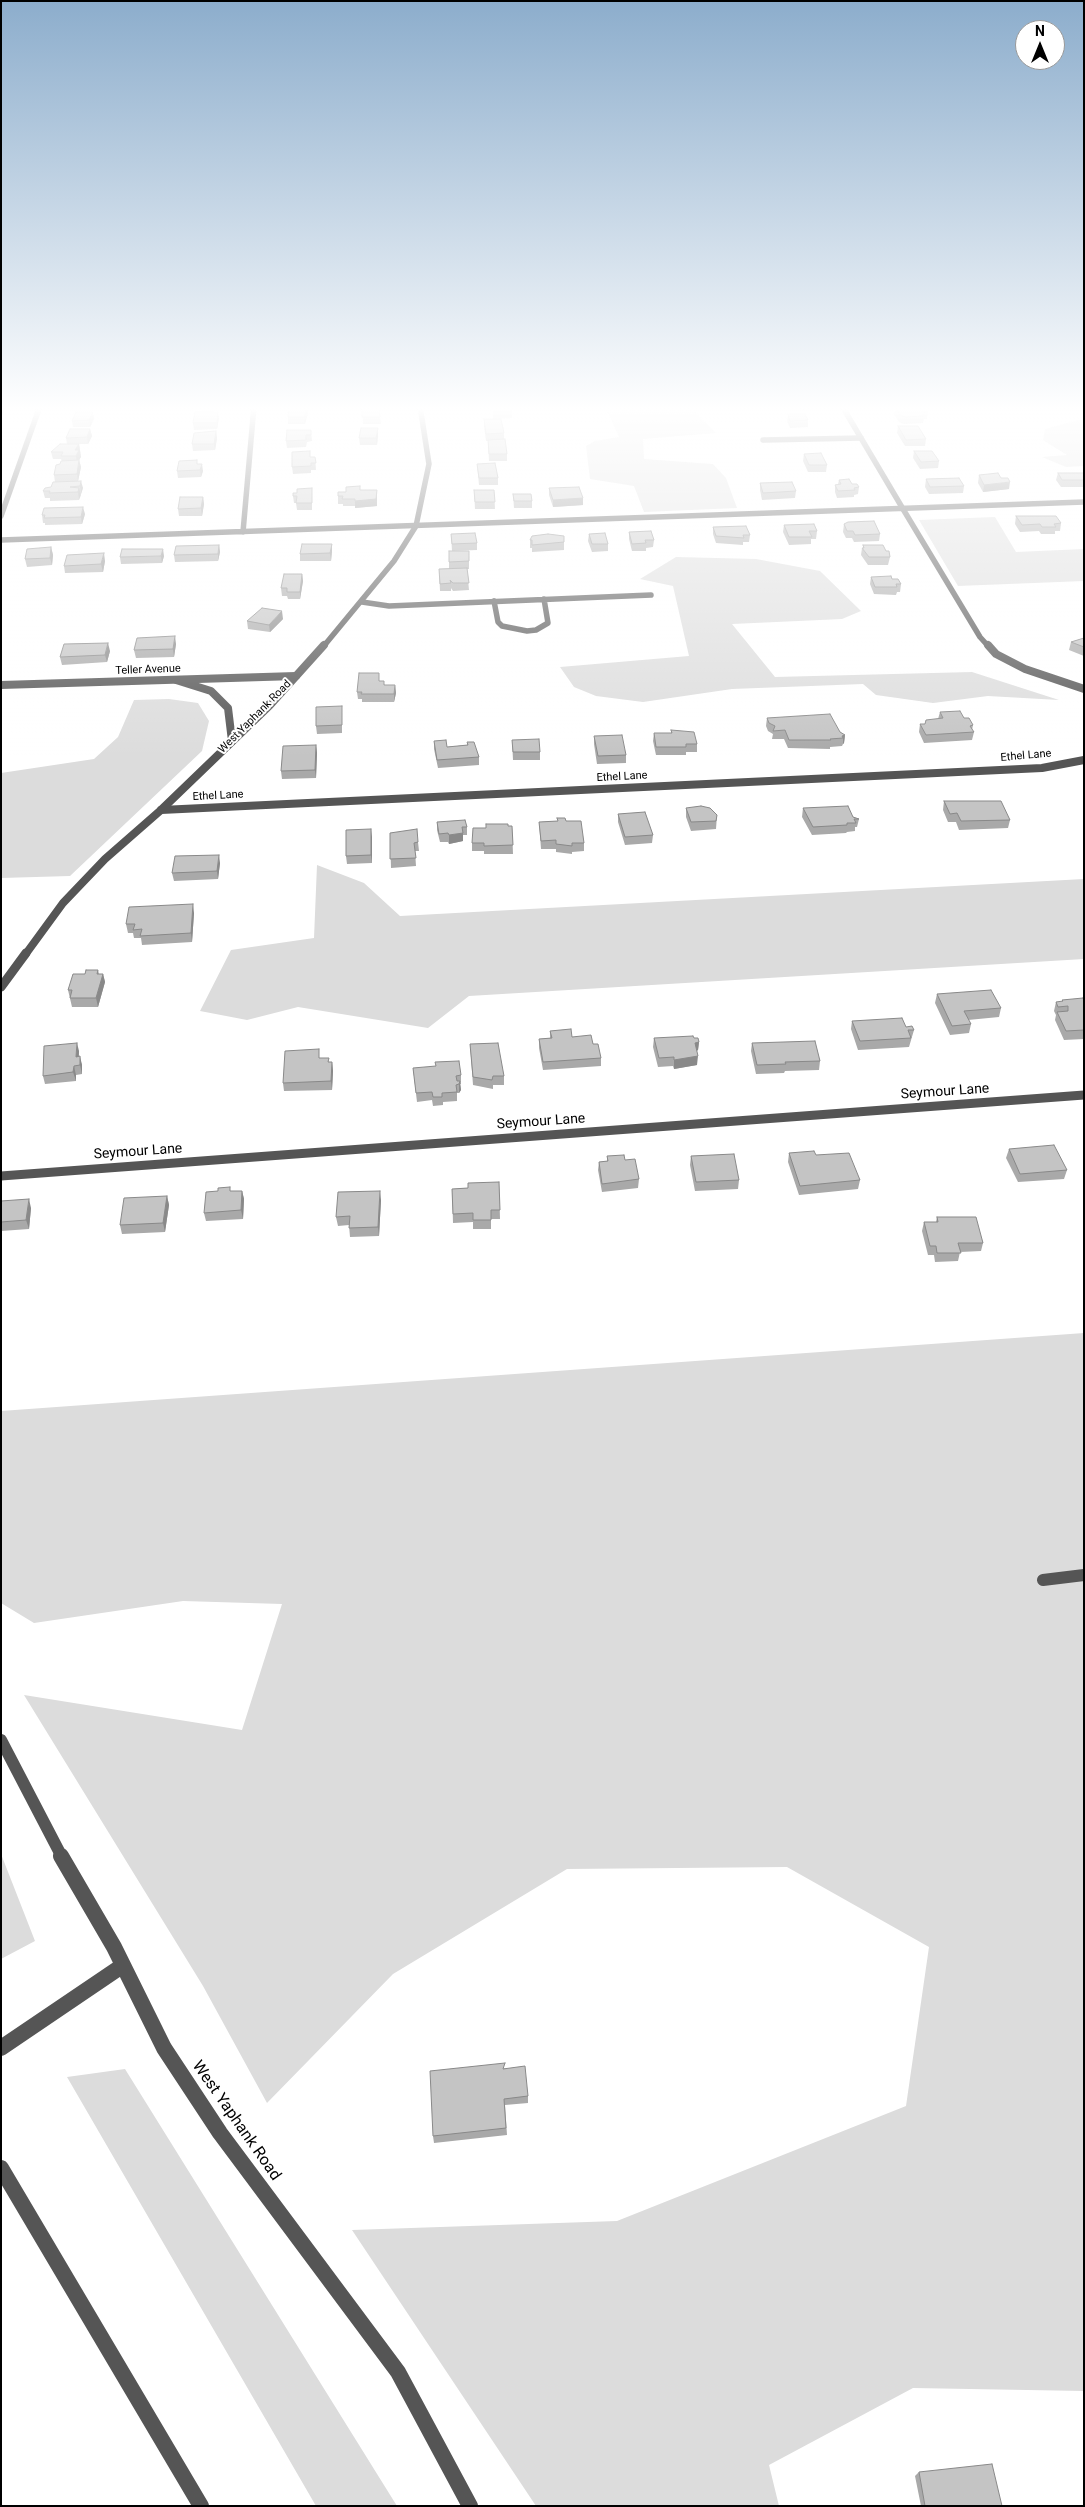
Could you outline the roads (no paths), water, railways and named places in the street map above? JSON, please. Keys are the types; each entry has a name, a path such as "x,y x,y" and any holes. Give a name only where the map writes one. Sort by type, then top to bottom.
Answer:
{"street":[{"path":"243,532 244,523"},
{"name":"West Yaphank Road","path":"1,987 63,903 105,859 161,810 270,705 296,676 362,602 394,561 417,523"},
{"path":"1,540 502,523"},
{"path":"911,523 980,637 996,654 1025,669 1084,689"},
{"path":"362,602 389,606 651,595"},
{"path":"494,601 498,622 502,626 527,631 536,630 548,623 544,599"},
{"name":"Teller Avenue","path":"1,685 296,676"},
{"path":"176,680 211,691 228,708 232,741"},
{"name":"Ethel Lane","path":"161,810 1042,768 1084,760"},
{"name":"Seymour Lane","path":"1,1176 1084,1095"},
{"path":"1043,1580 1084,1575"},
{"name":"West Yaphank Road","path":"1,1740 164,2048 220,2133 398,2372 470,2506"},
{"path":"1,2048 122,1966"},
{"path":"1,2168 201,2506"}]}
